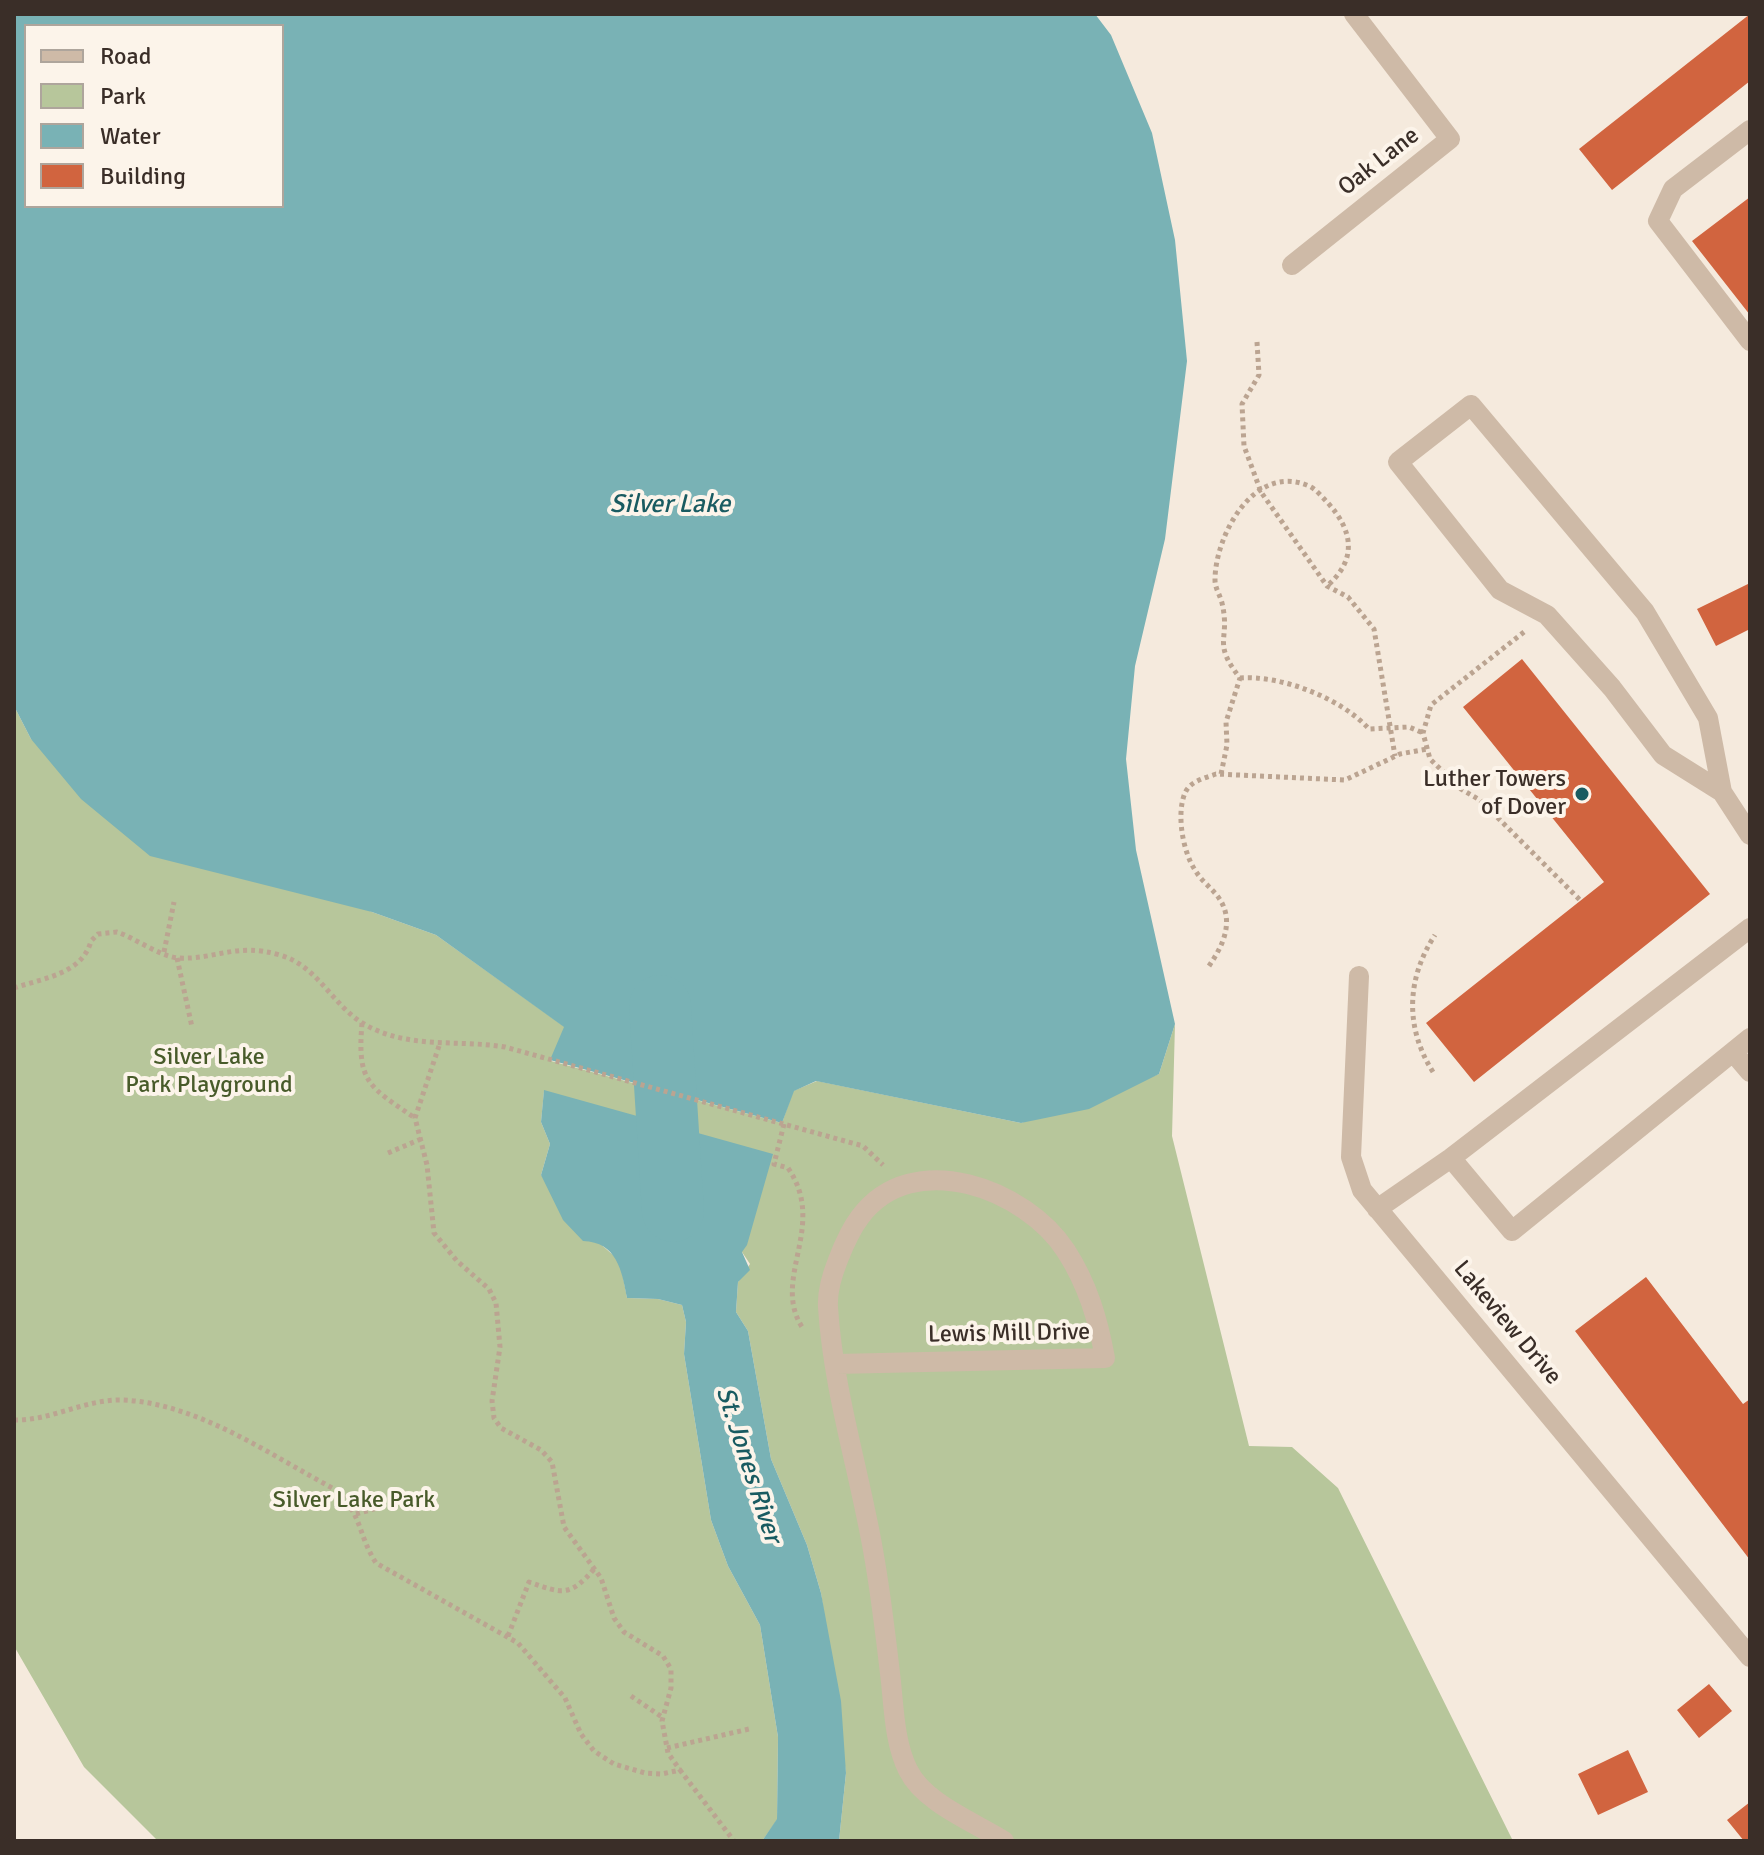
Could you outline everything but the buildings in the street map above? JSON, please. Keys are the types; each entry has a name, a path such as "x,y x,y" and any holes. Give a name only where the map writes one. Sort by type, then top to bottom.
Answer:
{"street":[{"name":"Oak Lane","path":"1292,265 1450,139 1354,14"},
{"path":"1750,130 1673,189 1658,221 1750,341"},
{"path":"1722,792 1663,755 1612,688 1547,615 1500,590 1398,462 1471,405 1645,612 1708,718 1722,792 1750,835"},
{"path":"1377,1209 1451,1158 1750,928"},
{"name":"Lakeview Drive","path":"1359,976 1351,1157 1362,1190 1750,1657"},
{"path":"1451,1158 1512,1231 1750,1038"},
{"path":"1733,1052 1750,1072"},
{"name":"Lewis Mill Drive","path":"836,1364 1105,1358 1097,1317 1084,1283 1065,1249 1034,1217 1005,1196 974,1183 937,1182 905,1186 881,1198 860,1217 839,1258 827,1303 836,1364 875,1562 900,1749 914,1782 1004,1841"}],"path":[{"path":"1257,342 1259,375 1242,404 1244,446 1261,492 1327,586 1348,597 1374,629 1395,756"},
{"path":"1240,678 1222,653 1222,604 1215,582 1220,548 1231,519 1261,492 1291,482 1311,486 1331,506 1346,530 1350,549 1343,573 1327,586"},
{"path":"1534,624 1431,705 1423,733 1430,759 1461,789 1480,800 1580,900"},
{"path":"1240,678 1258,676 1293,686 1353,712 1369,729 1409,727 1423,733"},
{"path":"1221,774 1227,745 1226,722 1240,678"},
{"path":"1209,966 1225,938 1226,916 1220,896 1197,875 1186,857 1182,819 1185,792 1197,780 1221,774 1345,780 1395,756 1427,749"},
{"path":"164,952 174,902"},
{"path":"14,988 78,966 87,957 91,941 106,932 117,932 177,958 255,949 284,956 309,969 362,1023 402,1038 439,1045 474,1042 863,1146 905,1186"},
{"path":"1433,1072 1415,1037 1411,1019 1416,984 1427,948 1435,935"},
{"path":"177,958 192,1027"},
{"path":"362,1023 360,1064 369,1083 415,1118"},
{"path":"439,1045 415,1118 421,1139 434,1233 457,1261 489,1289 496,1303 500,1347 493,1388 494,1418 512,1436 541,1450 552,1462 564,1527 595,1568 614,1618 624,1632 663,1656 671,1669 671,1688 662,1717 667,1748 734,1841"},
{"path":"783,1123 774,1164 788,1168 805,1206 792,1312"},
{"path":"388,1153 421,1139"},
{"path":"14,1420 30,1420 112,1401 152,1404 189,1414 336,1490 353,1506 376,1563 438,1601 508,1636 565,1698 581,1734 594,1751 614,1764 645,1773 662,1774 680,1770"},
{"path":"356,1514 381,1507"},
{"path":"508,1636 529,1582 559,1593 567,1592 595,1568"},
{"path":"631,1696 662,1717"},
{"path":"667,1748 749,1729"}],"green space":[{"name":"Silver Lake Park","path":"14,706 31,739 372,912 436,935 565,1027 551,1061 782,1123 793,1091 817,1081 1021,1123 1159,1074 1175,1024 1172,1136 1249,1446 1292,1447 1338,1488 1513,1841 839,1841 846,1773 821,1593 807,1545 771,1459 748,1331 736,1312 738,1282 750,1264 742,1252 544,1091 541,1122 550,1144 541,1175 597,1241 620,1261 627,1298 658,1299 682,1305 686,1322 684,1354 711,1520 728,1566 760,1625 778,1737 777,1820 762,1841 158,1841 84,1767 14,1646"}],"water":[{"name":"Silver Lake","path":"14,14 1095,14 1111,35 1152,133 1175,240 1187,361 1165,539 1135,666 1126,759 1136,850 1175,1024 1159,1074 1089,1109 1021,1123 816,1081 794,1091 782,1123 550,1060 564,1027 436,935 372,912 150,856 81,799 31,739 14,706"},
{"path":"544,1090 773,1154 747,1245 742,1252 750,1270 738,1282 736,1312 748,1331 771,1459 807,1545 821,1593 841,1701 846,1773 839,1841 762,1841 777,1819 778,1737 760,1625 728,1566 711,1520 684,1354 686,1322 682,1305 658,1299 627,1298 620,1268 611,1252 583,1241 563,1220 541,1175 550,1144 541,1122"}],"waterway":[{"name":"St. Jones River","path":"660,1006 673,1211"}],"place":[{"name":"Luther Towers of Dover","path":"1582,794"}],"park label":[{"name":"Silver Lake Park Playground","path":"209,1072"}]}
